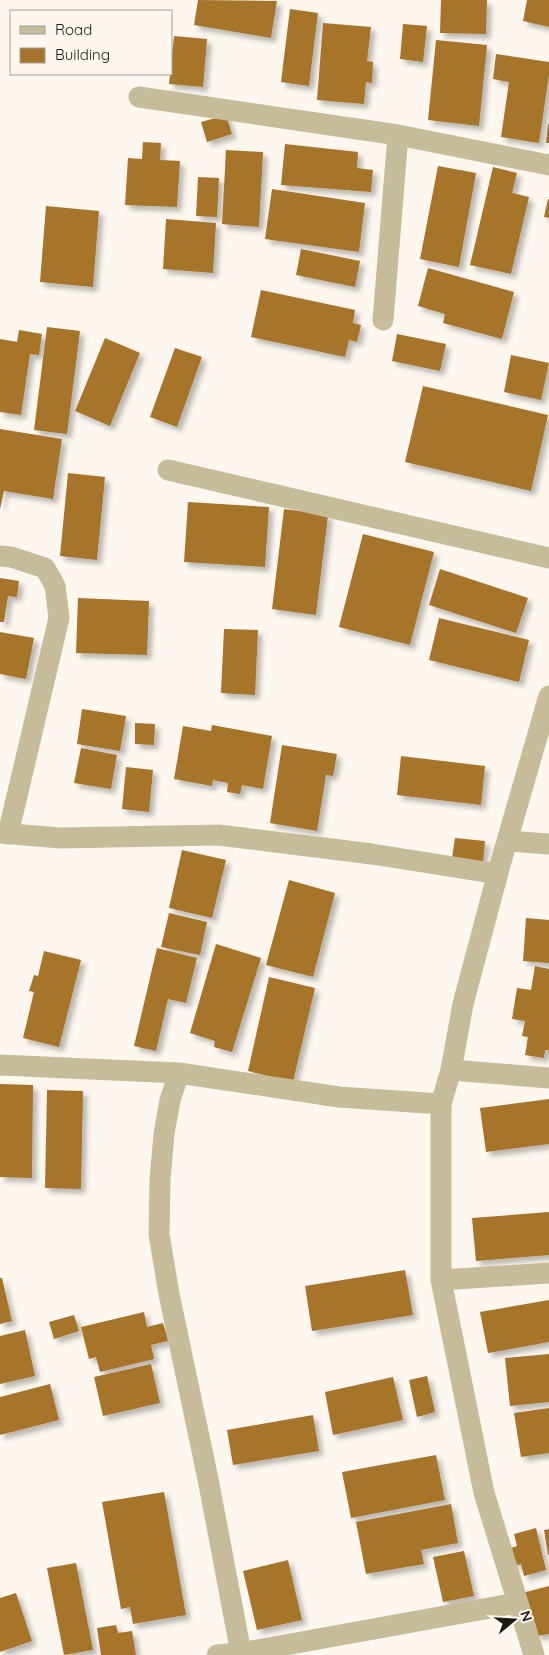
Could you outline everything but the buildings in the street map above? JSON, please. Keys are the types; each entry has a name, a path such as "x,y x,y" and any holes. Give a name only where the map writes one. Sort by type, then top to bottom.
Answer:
{"street":[{"path":"139,97 398,135 549,165"},
{"path":"383,320 398,135"},
{"path":"168,470 549,558"},
{"path":"0,556 11,557 45,568 55,586 58,618 4,834 60,838 219,835 372,854 498,874"},
{"path":"538,1651 517,1603 484,1493 441,1280 441,1104 452,1070 463,1004 549,696"},
{"path":"507,841 549,844"},
{"path":"0,1065 179,1073 339,1097 441,1104"},
{"path":"452,1070 549,1078"},
{"path":"179,1073 170,1100 164,1134 160,1180 159,1234 169,1294 208,1479 241,1653"},
{"path":"441,1280 549,1274"},
{"path":"217,1655 241,1653 517,1603"}]}
